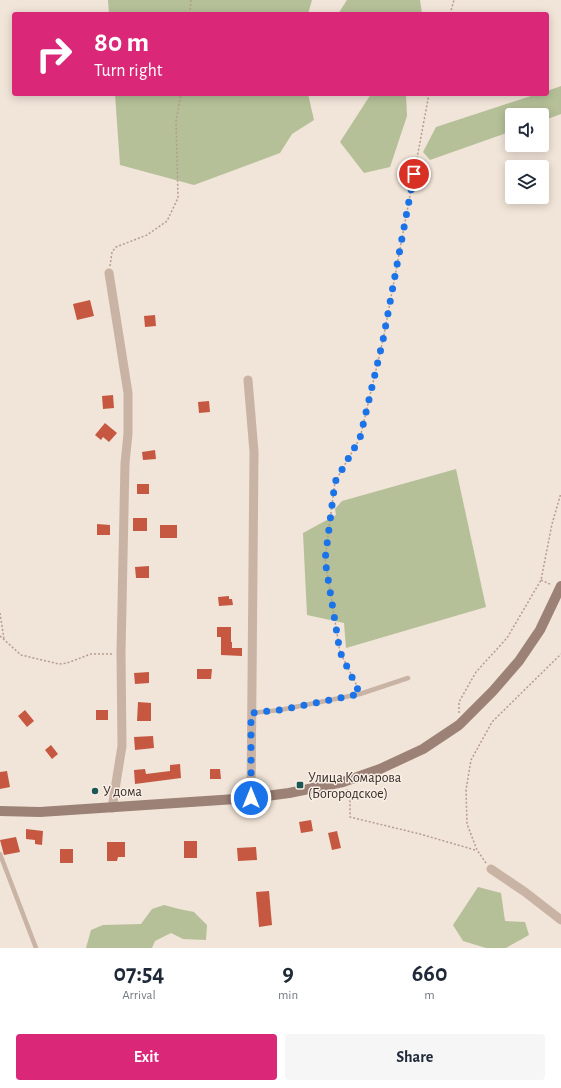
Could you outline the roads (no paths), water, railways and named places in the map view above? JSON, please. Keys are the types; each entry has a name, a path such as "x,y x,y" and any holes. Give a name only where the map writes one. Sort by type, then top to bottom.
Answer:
{"street":[{"path":"109,273 128,393 121,653 122,746 112,808"},
{"path":"248,380 254,452 251,798"},
{"path":"0,811 40,812 251,798 289,793 343,782 380,769 423,749 459,725 493,691 519,661 540,630 561,587"},
{"path":"491,869 525,892 561,920"}],"lane":[{"path":"251,713 280,710 360,694 408,678"},
{"path":"0,854 36,948"}],"place":[{"name":"Улица Комарова (Богородское)","path":"300,785"},
{"name":"У дома","path":"95,791"}]}
